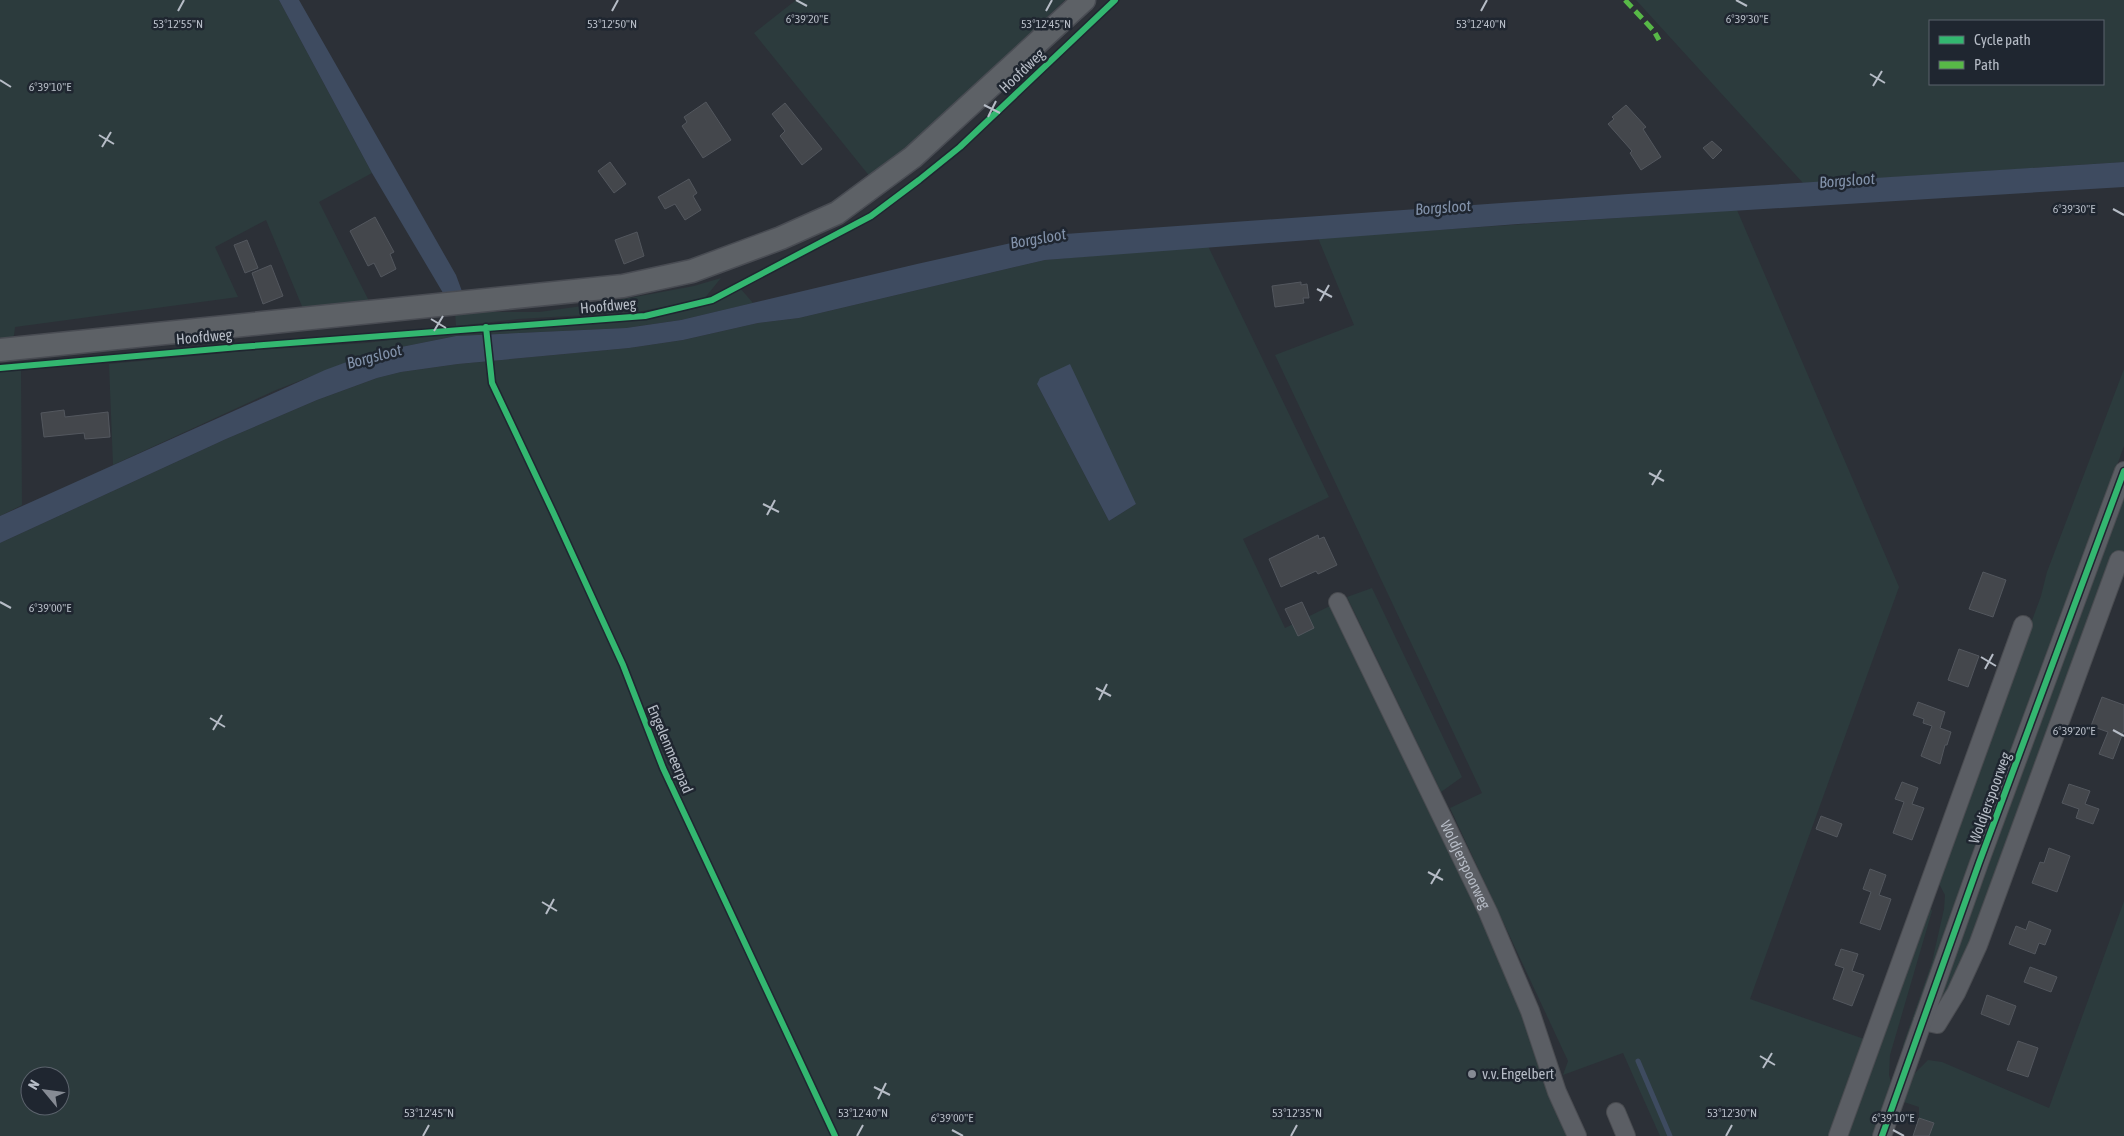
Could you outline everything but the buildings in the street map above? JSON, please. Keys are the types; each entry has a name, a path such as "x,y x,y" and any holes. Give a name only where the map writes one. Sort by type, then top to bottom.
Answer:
{"main road":[{"name":"Hoofdweg","path":"0,350 623,286 692,271 781,238 837,213 913,157 1084,0"}],"street":[{"name":"Woldjerspoorweg","path":"1882,1136 2124,471"},
{"path":"1923,1021 1937,1024 1956,993 1978,945 2119,560"},
{"name":"Woldjerspoorweg","path":"1338,602 1488,912 1530,1011 1558,1092 1577,1136"},
{"name":"Woldjerspoorweg","path":"1838,1136 2023,625"},
{"path":"1616,1112 1626,1136"}],"shaded area":[{"path":"0,0 279,0 372,173 319,202 371,305 304,311 266,220 215,247 238,297 15,327 14,335 10,342 0,343"},
{"path":"796,0 1065,0 966,94 871,178 754,33"},
{"path":"1636,0 2124,0 2124,162 1803,183"},
{"path":"1737,210 1899,587 1750,999 1867,1040 1833,1136 1660,1136 1623,1053 1563,1075 1568,1061 1450,808 1482,793 1275,355 1354,325 1318,238"},
{"path":"1208,246 1329,497 1243,539 1285,628 1334,604 1518,997 1570,1136 0,1136 0,543 226,439 317,400 377,378 401,372 458,364 629,348 683,340 758,323 799,318 1045,260","holes":["1037,384 1136,504 1109,521"]},
{"path":"721,278 704,299 637,312 518,319 456,326 455,312 539,312 597,304 694,286"},
{"path":"740,288 753,303 681,320 626,328 456,336 371,353 276,390 113,465 109,364 256,350 366,343 456,332 626,321 698,308"},
{"path":"2124,369 2124,446 1902,1060 1903,1045 1932,962 1944,909 1945,895 1937,880 2041,596 2047,572"},
{"path":"21,370 22,505 0,516 0,372"},
{"path":"2124,489 2124,558 1972,945 1940,1008 1937,1005"},
{"path":"1372,588 1462,777 1441,792 1347,597"},
{"path":"2124,901 2124,1136 1929,1136 1934,1123 1919,1118 1919,1107 1904,1102 1914,1074 1928,1060 1942,1062 2049,1108"},
{"path":"1928,903 1932,911 1890,1055 1889,1075 1892,1086 1874,1136 1844,1136"}],"water":[{"path":"279,0 299,0 456,275 463,294 446,298 372,173"},
{"name":"Borgsloot","path":"2124,162 2124,187 1518,224 1045,260 799,318 758,323 683,340 629,348 458,364 401,372 377,378 317,400 226,439 0,543 0,516 325,370 371,353 456,336 626,328 681,320 917,264 1029,239 1065,234 1628,194"},
{"path":"1070,364 1136,504 1109,521 1037,384 1040,378"}],"waterway":[{"path":"1638,1061 1670,1136"}],"marked path":[{"path":"1625,0 1654,31 1659,40"}],"cycle path":[{"path":"0,368 239,347 645,316 712,300 871,216 960,147 1115,0"},
{"name":"Engelenmeerpad","path":"486,327 492,383 623,665 663,768 835,1136"},
{"path":"1882,1136 1979,863 2124,471"}],"place":[{"name":"v.v. Engelbert","path":"1472,1074"}]}
